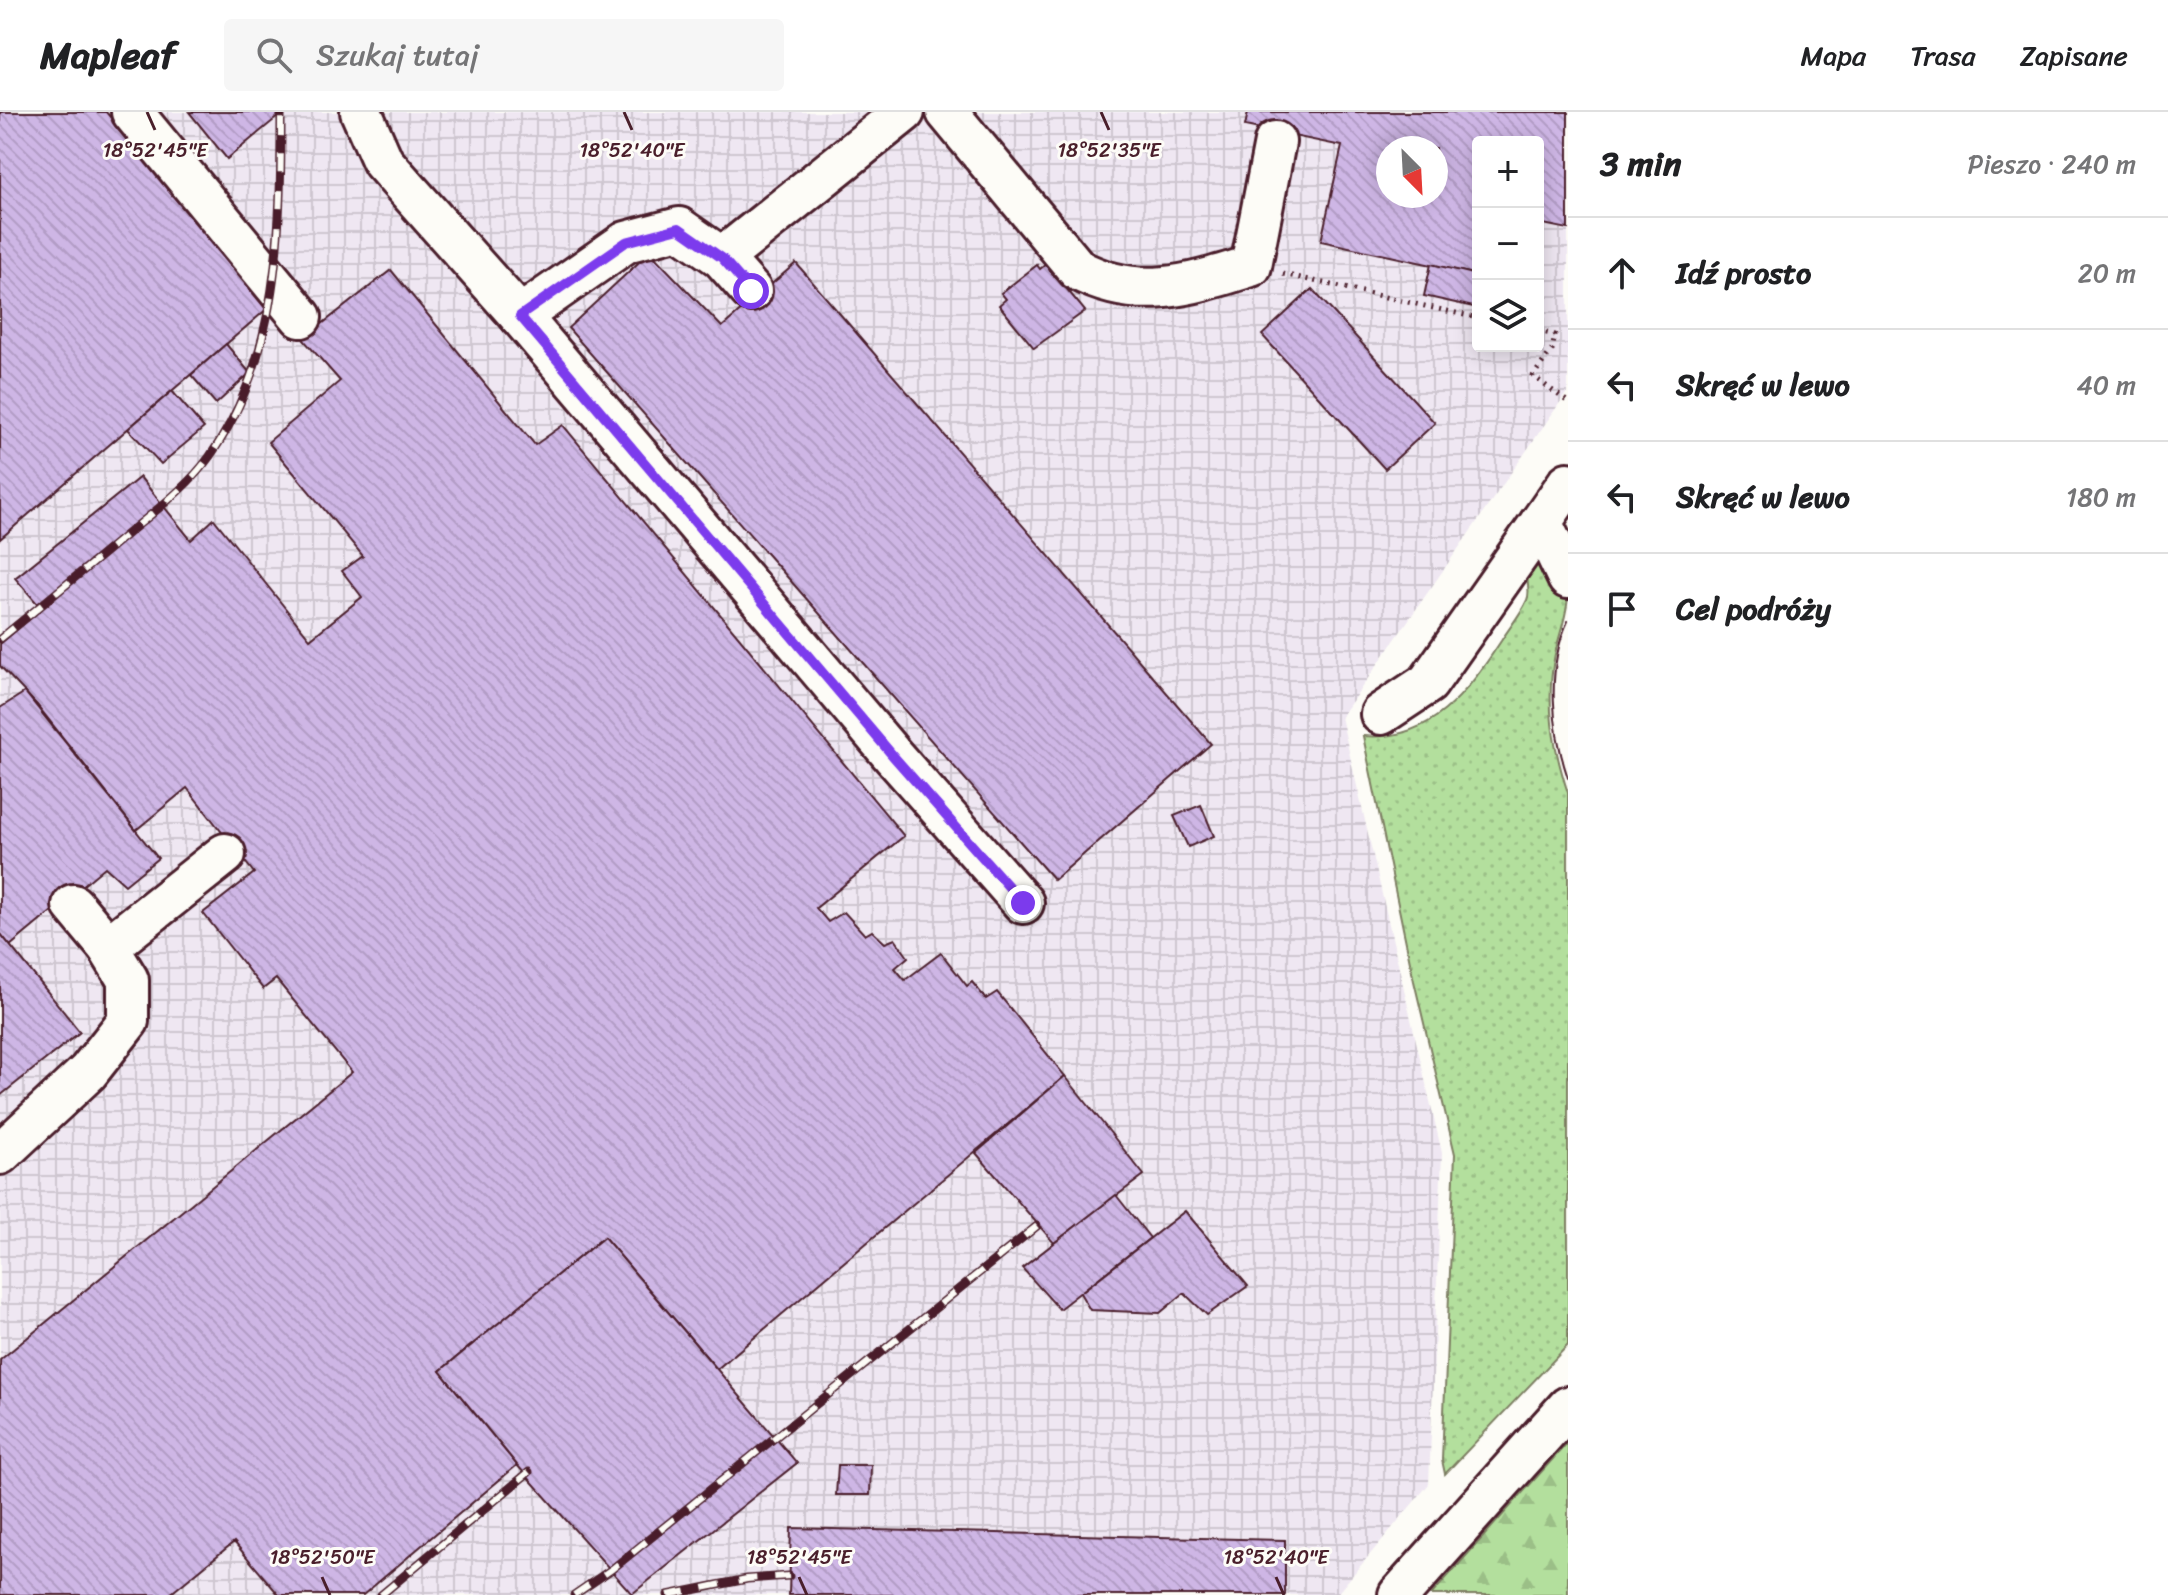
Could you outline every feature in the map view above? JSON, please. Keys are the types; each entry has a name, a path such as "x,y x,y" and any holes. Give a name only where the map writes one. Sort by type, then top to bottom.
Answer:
{"street":[{"path":"132,112 301,317"},
{"path":"361,112 383,162 906,746 1023,903"},
{"path":"722,258 904,112"},
{"path":"947,112 1078,270 1104,284 1158,289 1199,283 1251,266 1275,142"},
{"path":"520,316 626,242 679,228 722,258 751,291"},
{"path":"1381,714 1428,683 1568,483"},
{"path":"1541,522 1568,578"},
{"path":"108,947 225,854"},
{"path":"0,1154 88,1072 128,1021 128,980 108,947 73,905"},
{"path":"1399,1595 1568,1407"}],"path":[{"path":"1251,266 1472,317"},
{"path":"1544,332 1555,335 1552,350 1533,376 1568,402"}],"shaded area":[{"path":"0,112 1568,112 1568,391 1341,717 1442,1153 1429,1484 1336,1595 0,1595"}],"green space":[{"path":"1546,550 1568,594 1552,672 1551,707 1558,759 1568,793 1568,1345 1445,1474 1442,1460 1455,1154 1414,981 1363,736 1387,736 1408,731 1428,722 1460,695 1475,679 1522,610 1528,597 1529,572"},
{"path":"1568,1442 1568,1595 1431,1595"}],"building":[{"path":"0,112 106,112 268,308 0,539"},
{"path":"189,112 277,112 280,115 227,159"},
{"path":"1248,112 1568,112 1568,229 1544,224 1544,136 1472,136 1472,274 1321,241 1342,146 1245,126"},
{"path":"650,252 722,327 796,263 1211,744 1054,880 568,328"},
{"path":"1046,264 1085,311 1034,348 999,305 1006,299 1001,293 1037,265 1040,269"},
{"path":"1431,264 1472,274 1472,307 1424,296"},
{"path":"391,270 535,445 563,425 904,836 816,908 828,922 844,912 865,935 872,931 885,943 895,939 908,957 895,968 905,980 941,953 967,986 972,982 986,999 997,992 1065,1076 717,1369 604,1237 440,1371 517,1465 363,1595 279,1595 234,1542 169,1595 0,1595 0,1360 352,1072 276,979 263,989 203,913 254,873 187,788 136,830 37,705 0,666 0,644 42,609 15,578 140,477 191,540 214,519 310,639 362,597 342,571 363,556 268,442 340,381 303,339"},
{"path":"1312,289 1435,423 1385,469 1262,335"},
{"path":"226,344 250,373 216,404 191,375"},
{"path":"172,391 204,428 161,464 128,429"},
{"path":"25,692 158,858 125,885 105,867 10,946 0,933 0,708"},
{"path":"1201,805 1214,836 1188,847 1174,816"},
{"path":"0,933 80,1032 0,1096"},
{"path":"1065,1076 1144,1175 1054,1243 976,1153"},
{"path":"1116,1195 1150,1238 1059,1309 1022,1268"},
{"path":"1185,1211 1248,1286 1207,1315 1184,1293 1160,1313 1090,1310 1080,1293"},
{"path":"604,1237 797,1463 632,1594 517,1465 440,1371"},
{"path":"838,1465 871,1465 870,1495 836,1495"},
{"path":"791,1528 1285,1540 1285,1595 789,1595"}],"tram line":[{"path":"1568,621 1556,659 1554,679 1555,720 1568,778"}],"railway":[{"path":"0,639 160,508 210,456 233,418 251,377 272,291 280,201 281,112"},
{"path":"574,1595 612,1569 1037,1226"},
{"path":"381,1595 529,1472"},
{"path":"668,1595 747,1579 789,1576"}],"route":[{"path":"751,291 722,258 679,228 626,242 520,316 894,757 1023,903"}]}
